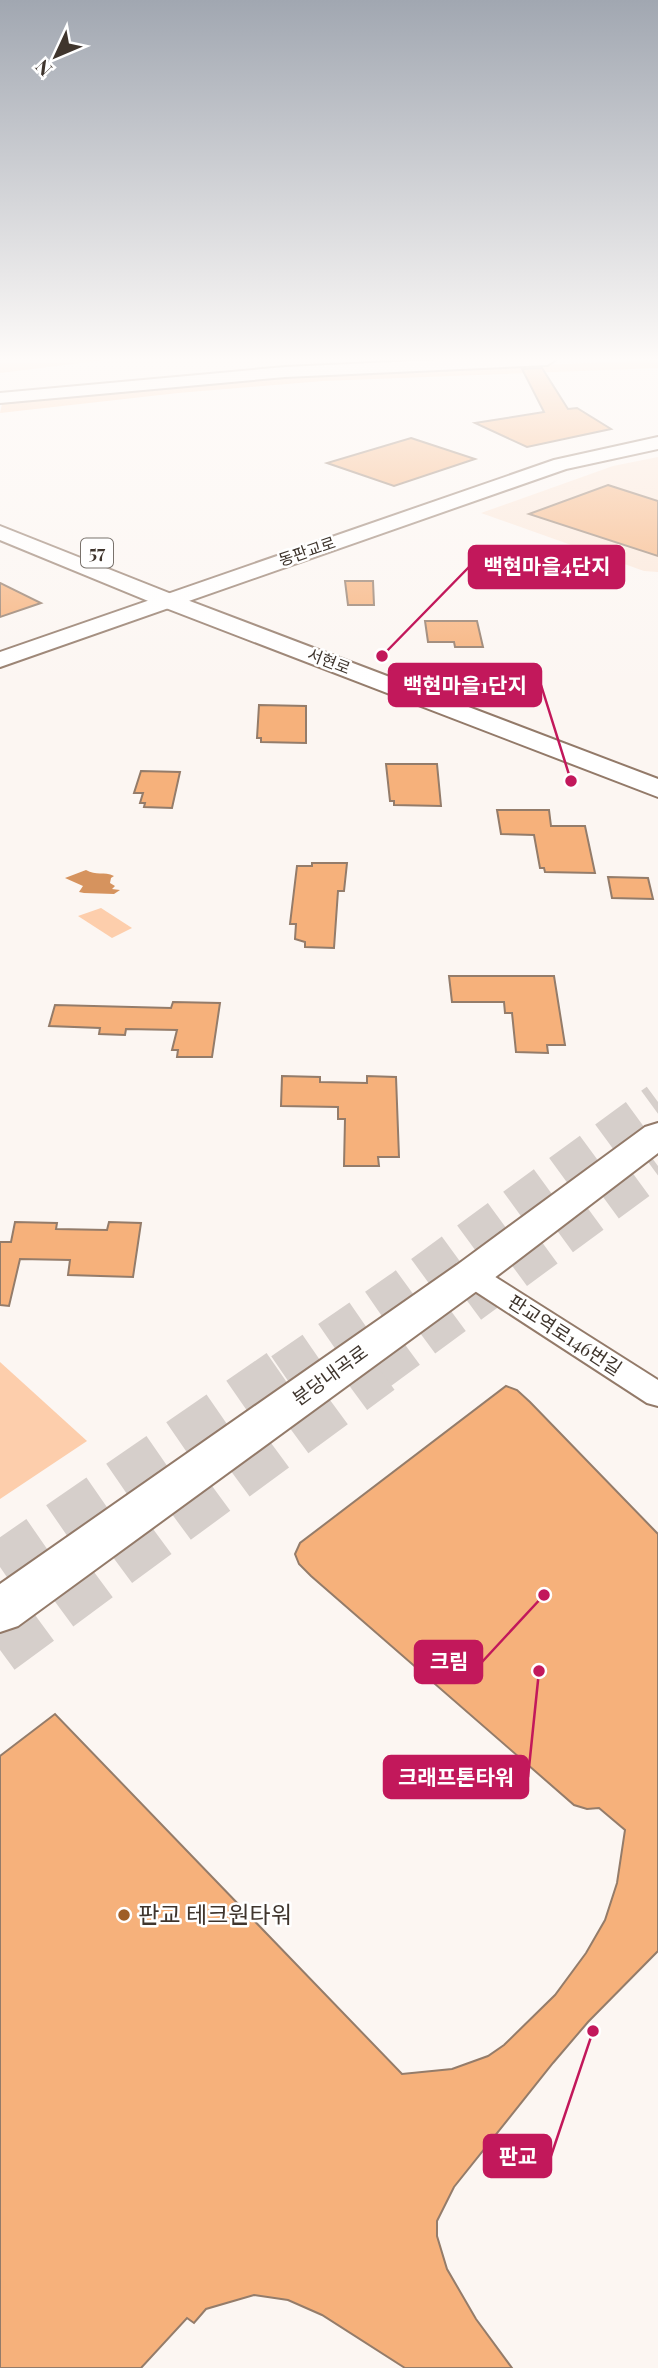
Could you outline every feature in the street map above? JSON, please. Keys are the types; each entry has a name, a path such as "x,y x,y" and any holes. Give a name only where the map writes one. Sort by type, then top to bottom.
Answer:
{"main road":[{"name":"동판교로","path":"0,660 542,471"},
{"name":"서현로","path":"0,514 658,767"},
{"name":"서현로","path":"0,532 166,600 658,789"},
{"name":"분당내곡로","path":"0,1611 471,1275 658,1135"}],"street":[{"name":"판교역로146번길","path":"471,1275 658,1395"}],"shaded area":[{"path":"600,471 658,471 658,572 644,571 481,513"},
{"path":"86,870 114,876 110,883 115,886 112,889 120,890 114,894 79,892 83,886 65,878"},
{"path":"101,908 132,928 112,938 78,916"},
{"path":"0,1362 87,1441 0,1499"}],"building":[{"path":"349,471 440,471 394,486"},
{"path":"608,485 658,501 658,556 529,514"},
{"path":"345,581 373,581 374,605 348,605"},
{"path":"0,583 41,603 0,617"},
{"path":"425,621 477,621 483,647 455,647 454,642 428,642"},
{"path":"259,705 306,706 306,743 261,742 261,738 257,738"},
{"path":"386,764 437,764 441,806 394,805 394,801 390,801"},
{"path":"141,771 180,772 172,808 144,807 145,803 140,803 143,793 134,793"},
{"path":"497,810 549,810 551,826 585,826 595,873 545,872 544,868 540,868 534,835 501,834"},
{"path":"312,863 347,863 344,891 338,891 334,948 305,947 305,942 295,939 296,924 290,924 297,866 312,866"},
{"path":"608,877 648,878 653,899 612,898"},
{"path":"449,976 554,976 565,1045 547,1045 548,1053 516,1052 512,1013 505,1013 504,1002 452,1002"},
{"path":"173,1002 220,1003 212,1057 177,1057 178,1050 172,1050 177,1030 126,1029 125,1035 99,1034 100,1028 49,1026 55,1005 171,1008"},
{"path":"282,1076 320,1077 320,1082 367,1083 367,1076 396,1077 399,1157 378,1157 379,1166 344,1166 345,1119 338,1119 338,1107 281,1106"},
{"path":"15,1222 57,1223 56,1229 107,1230 109,1222 141,1223 133,1277 68,1275 70,1260 20,1259 9,1306 0,1305 0,1242 11,1242"},
{"path":"506,1386 517,1390 530,1402 658,1534 658,1951 588,2022 553,2063 454,2187 437,2221 437,2236 447,2269 476,2319 512,2368 405,2368 322,2315 288,2300 254,2295 206,2309 194,2323 187,2318 141,2368 0,2368 0,1756 55,1714 402,2074 452,2069 488,2056 504,2045 555,1995 586,1953 605,1920 617,1883 625,1830 599,1808 587,1809 574,1805 311,1576 299,1564 295,1554 300,1543"}],"tunnel":[{"path":"282,1372 401,1290 658,1102"},
{"path":"378,1372 658,1166"},
{"path":"0,1567 285,1370"},
{"path":"0,1650 380,1370"}],"place":[{"name":"백현마을4단지","path":"382,656"},
{"name":"백현마을1단지","path":"571,781"},
{"name":"크림","path":"544,1595"},
{"name":"크래프톤타워","path":"539,1671"},
{"name":"판교 테크원타워","path":"124,1915"},
{"name":"판교","path":"593,2031"}]}
